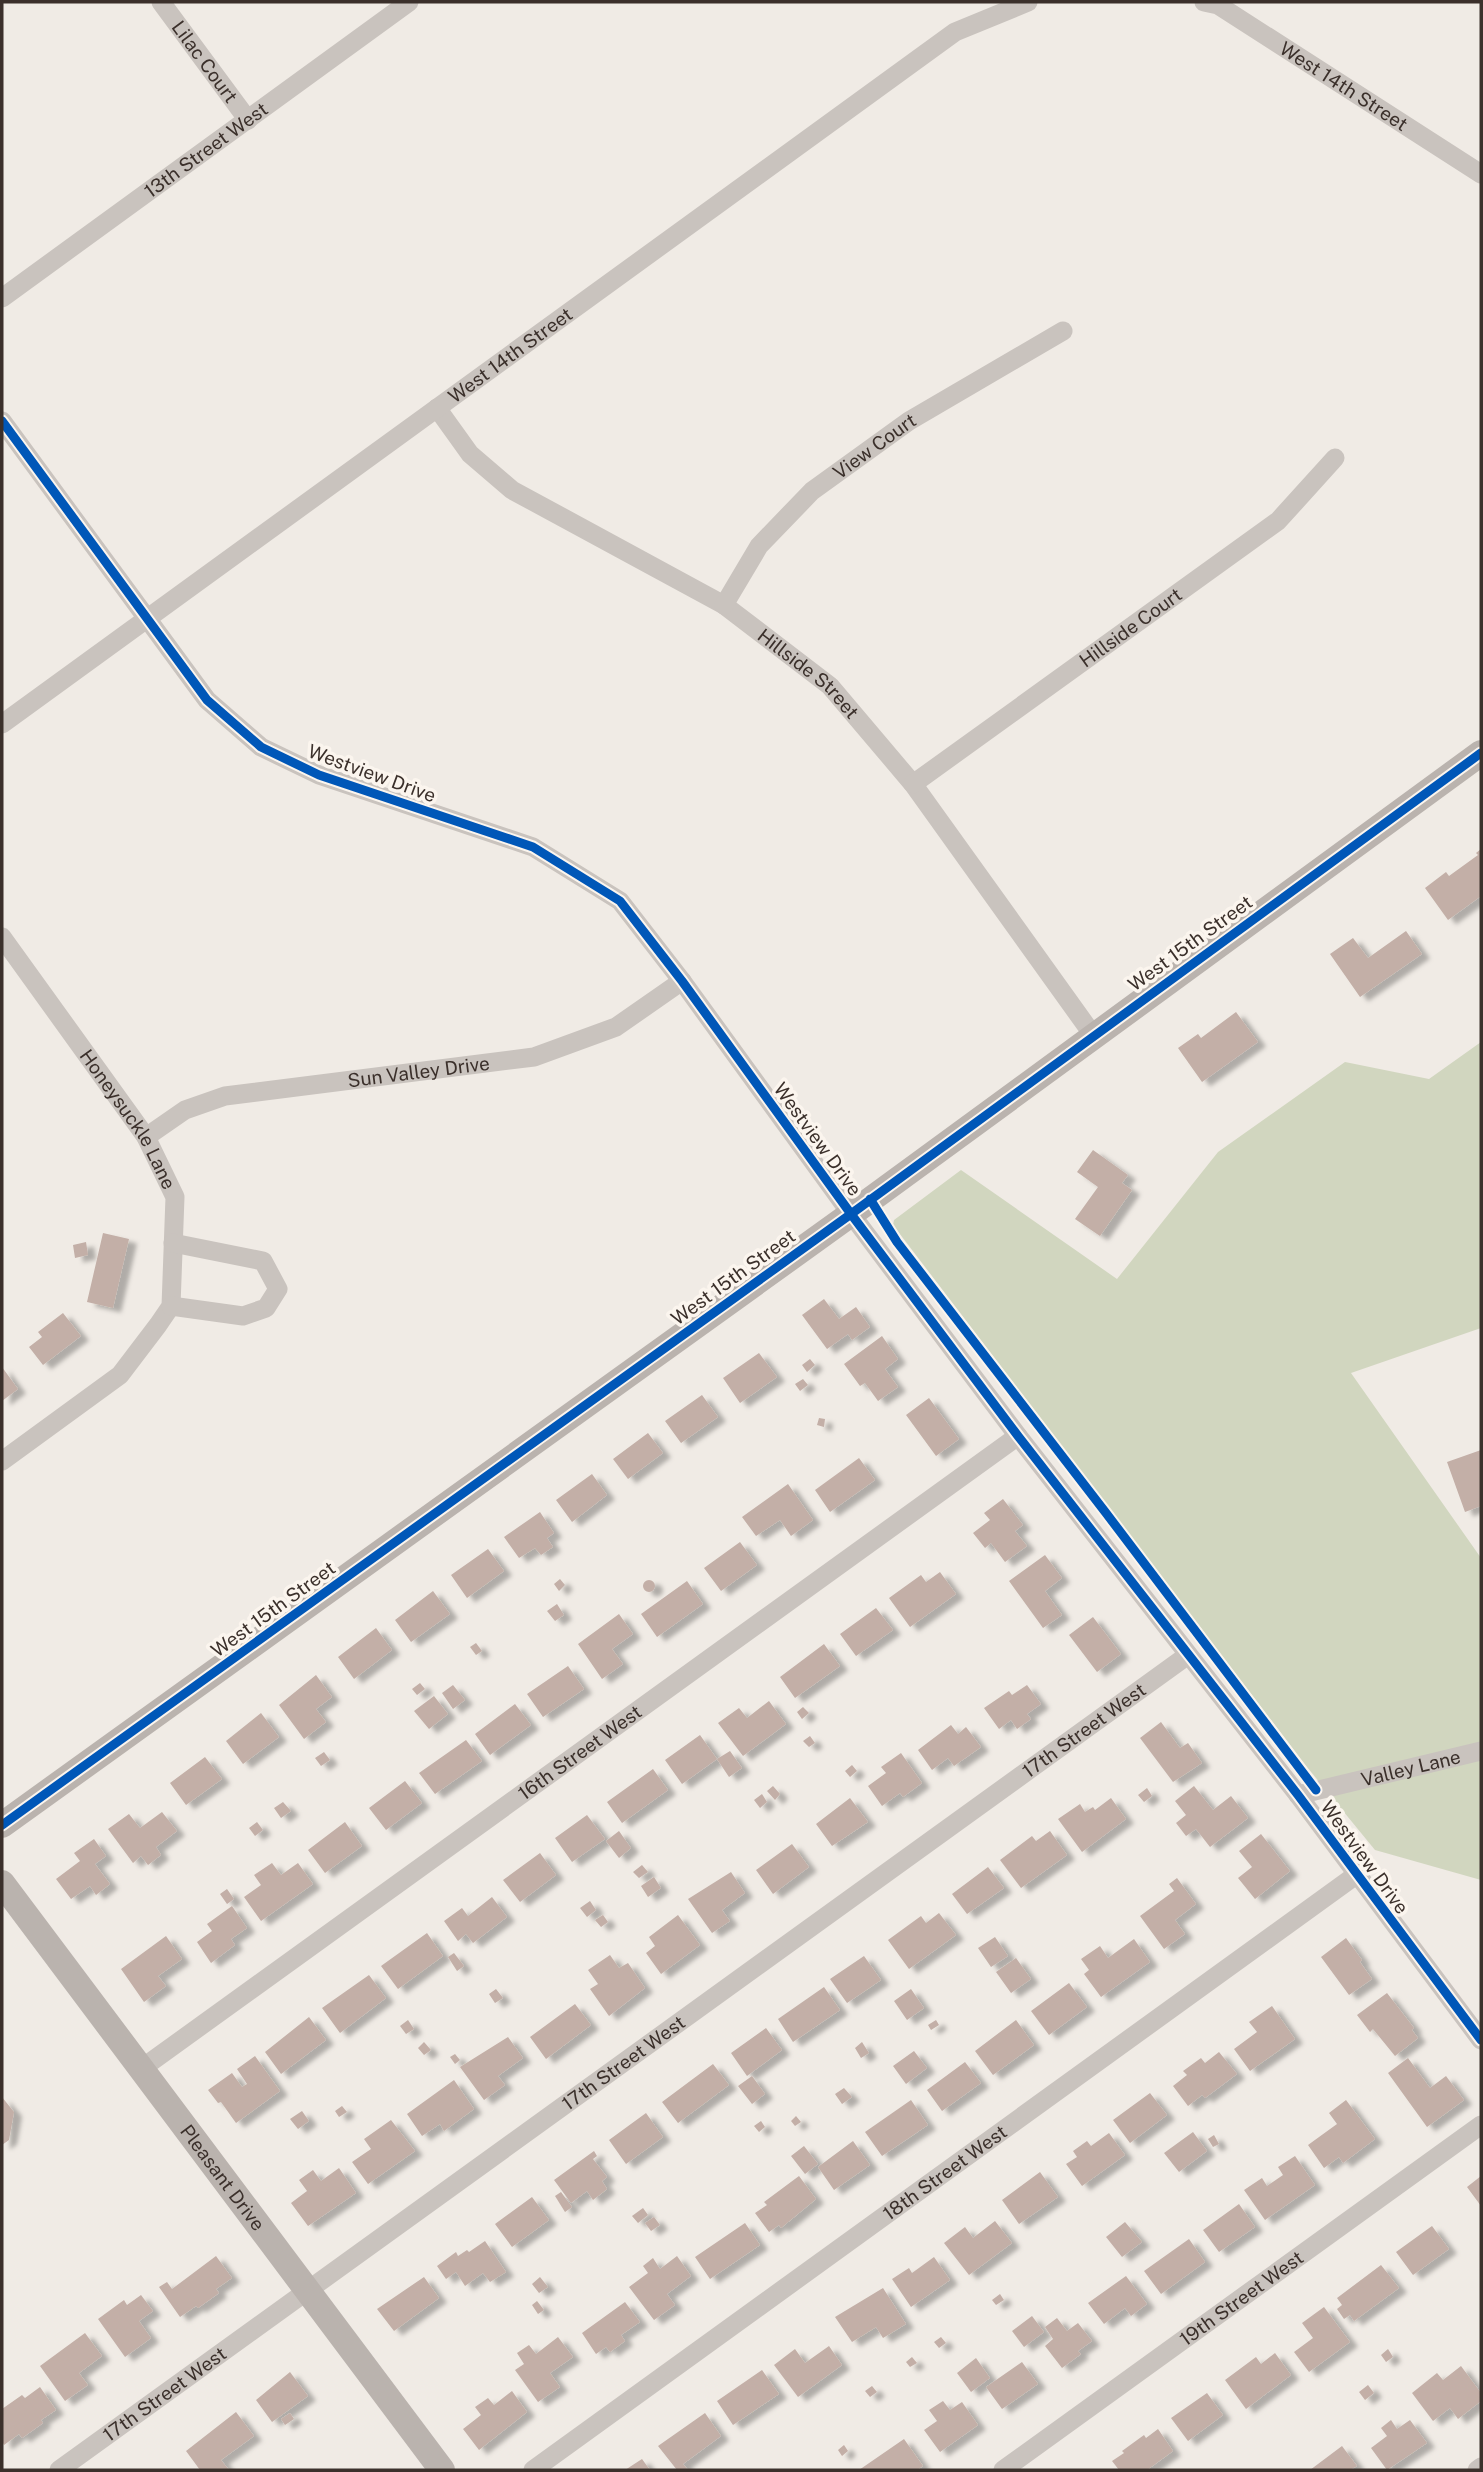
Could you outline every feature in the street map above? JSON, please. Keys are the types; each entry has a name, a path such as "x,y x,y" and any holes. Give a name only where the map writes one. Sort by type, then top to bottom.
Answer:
{"street":[{"name":"Lilac Court","path":"161,2 248,120"},
{"name":"13th Street West","path":"2,298 409,2"},
{"name":"West 14th Street","path":"2,724 955,32 1028,2"},
{"name":"West 14th Street","path":"1204,2 1218,5 1481,174"},
{"name":"View Court","path":"724,604 759,546 812,491 909,421 1063,331"},
{"name":"Hillside Street","path":"438,408 470,454 512,491 724,604 830,686 913,784 1093,1035"},
{"name":"Westview Drive","path":"2,421 206,700 261,747 319,775 533,847 620,901 1018,1436 1298,1795 1481,2040"},
{"name":"Hillside Court","path":"913,784 1278,521 1335,458"},
{"name":"West 15th Street","path":"2,1825 851,1214 1481,753"},
{"name":"Honeysuckle Lane","path":"2,937 146,1137 175,1197 171,1306"},
{"name":"Sun Valley Drive","path":"146,1137 185,1111 225,1096 534,1057 616,1027 682,981"},
{"path":"2,1461 120,1375 171,1306 243,1316 266,1308 278,1289 263,1261 173,1243"},
{"name":"16th Street West","path":"141,2069 1018,1436"},
{"name":"17th Street West","path":"59,2470 1188,1655"},
{"name":"Valley Lane","path":"1298,1795 1481,1751"},
{"name":"18th Street West","path":"533,2470 1356,1875"},
{"name":"Pleasant Drive","path":"2,1883 442,2470"},
{"name":"19th Street West","path":"1003,2470 1481,2125"},
{"path":"1477,2470 1481,2467"}],"green space":[{"path":"1481,1042 1481,1328 1351,1373 1481,1558 1481,1880 1375,1850 1307,1767 893,1225 894,1220 961,1170 1117,1279 1218,1152 1345,1062 1429,1079"}],"building":[{"path":"1481,849 1481,896 1448,920 1425,888 1446,872 1449,876 1478,855 1476,853"},
{"path":"1406,931 1422,954 1360,997 1330,954 1353,938 1368,958"},
{"path":"1236,1012 1258,1042 1202,1082 1178,1048 1198,1034 1201,1038"},
{"path":"1093,1150 1128,1175 1122,1183 1132,1190 1100,1236 1075,1219 1098,1187 1077,1172"},
{"path":"103,1233 129,1239 113,1308 87,1302"},
{"path":"86,1242 88,1255 75,1258 73,1245"},
{"path":"824,1299 839,1319 856,1307 870,1327 852,1340 848,1334 827,1349 802,1315"},
{"path":"63,1313 81,1336 43,1365 29,1347 42,1337 38,1332"},
{"path":"882,1336 898,1359 885,1369 898,1387 878,1401 865,1383 860,1386 844,1364"},
{"path":"759,1353 777,1377 740,1403 723,1378"},
{"path":"810,1359 815,1365 807,1372 802,1365"},
{"path":"2,1367 18,1389 2,1401"},
{"path":"803,1379 808,1385 800,1391 795,1384"},
{"path":"702,1395 718,1417 681,1443 665,1421"},
{"path":"929,1398 959,1439 936,1456 906,1415"},
{"path":"819,1418 825,1419 824,1427 817,1425"},
{"path":"648,1433 663,1453 628,1479 613,1459"},
{"path":"1481,1450 1481,1506 1465,1512 1447,1462"},
{"path":"859,1458 875,1480 830,1512 815,1490"},
{"path":"592,1474 607,1495 572,1522 556,1500"},
{"path":"788,1484 813,1520 791,1536 780,1520 756,1536 742,1517"},
{"path":"1003,1499 1023,1525 1015,1531 1027,1546 1005,1562 991,1543 985,1548 973,1533 990,1520 984,1513"},
{"path":"540,1512 554,1533 547,1538 553,1547 541,1555 535,1548 519,1558 504,1537"},
{"path":"740,1542 757,1565 721,1591 704,1568"},
{"path":"488,1549 504,1571 467,1598 451,1575"},
{"path":"1045,1555 1062,1578 1045,1591 1062,1615 1043,1628 1009,1581"},
{"path":"940,1572 956,1594 910,1627 889,1598 921,1575 926,1582"},
{"path":"560,1579 565,1585 559,1591 554,1584"},
{"path":"649,1580 655,1586 649,1592 643,1586"},
{"path":"687,1581 703,1604 657,1637 641,1614"},
{"path":"433,1591 450,1614 411,1642 395,1620"},
{"path":"557,1604 564,1615 555,1621 547,1611"},
{"path":"876,1608 893,1630 856,1656 840,1634"},
{"path":"619,1614 633,1634 612,1649 623,1664 602,1679 578,1644"},
{"path":"1093,1617 1121,1654 1097,1672 1069,1635"},
{"path":"376,1628 392,1650 354,1679 338,1657"},
{"path":"476,1643 482,1651 476,1655 470,1647"},
{"path":"824,1644 840,1666 795,1698 780,1677"},
{"path":"568,1666 584,1689 543,1717 527,1694"},
{"path":"316,1675 332,1697 316,1709 326,1722 304,1739 279,1705"},
{"path":"420,1683 425,1689 417,1695 412,1689"},
{"path":"453,1685 465,1700 453,1709 442,1693"},
{"path":"1027,1685 1041,1704 1027,1714 1031,1719 1017,1729 1011,1720 999,1729 984,1708 1009,1691 1012,1695"},
{"path":"434,1696 448,1714 429,1729 414,1711"},
{"path":"769,1701 786,1724 743,1756 718,1723 739,1708 747,1718"},
{"path":"515,1704 531,1725 490,1755 475,1734"},
{"path":"803,1707 809,1713 802,1719 797,1712"},
{"path":"261,1713 279,1737 243,1764 226,1741"},
{"path":"1161,1722 1180,1748 1188,1743 1202,1763 1173,1782 1140,1738"},
{"path":"951,1725 958,1734 966,1727 981,1747 954,1766 948,1758 932,1770 918,1750"},
{"path":"700,1735 717,1759 682,1784 665,1760"},
{"path":"810,1736 815,1743 809,1747 803,1741"},
{"path":"466,1740 482,1761 435,1794 419,1773"},
{"path":"730,1751 742,1768 729,1777 717,1759"},
{"path":"324,1752 330,1760 321,1766 315,1758"},
{"path":"901,1753 922,1783 903,1797 900,1793 882,1806 868,1786 886,1773 881,1767"},
{"path":"205,1757 222,1779 186,1805 170,1783"},
{"path":"852,1765 857,1771 850,1777 845,1771"},
{"path":"653,1769 668,1790 622,1823 607,1802"},
{"path":"405,1781 422,1803 386,1830 369,1808"},
{"path":"773,1786 780,1794 775,1800 767,1791"},
{"path":"1194,1786 1213,1810 1231,1796 1248,1818 1210,1847 1196,1829 1186,1836 1176,1823 1186,1815 1175,1801"},
{"path":"1147,1788 1152,1796 1144,1802 1138,1795"},
{"path":"762,1794 767,1802 760,1808 754,1800"},
{"path":"850,1798 868,1822 832,1846 816,1824"},
{"path":"1111,1798 1126,1819 1082,1852 1058,1819 1080,1804 1085,1812 1093,1807 1095,1810"},
{"path":"283,1802 291,1811 281,1818 274,1808"},
{"path":"162,1812 177,1831 156,1847 161,1855 148,1865 141,1856 133,1863 108,1829 129,1814 140,1828"},
{"path":"587,1815 605,1839 572,1862 555,1838"},
{"path":"257,1822 263,1830 255,1836 249,1828"},
{"path":"345,1822 362,1846 325,1873 308,1850"},
{"path":"619,1831 631,1848 619,1858 606,1841"},
{"path":"1050,1831 1067,1855 1021,1888 1000,1860 1032,1836 1036,1841"},
{"path":"1261,1834 1290,1871 1255,1899 1238,1878 1252,1867 1239,1851"},
{"path":"94,1839 106,1856 95,1864 110,1884 96,1895 90,1886 71,1899 56,1879 80,1861 74,1853"},
{"path":"792,1844 809,1867 773,1894 756,1870"},
{"path":"540,1853 556,1875 520,1902 503,1880"},
{"path":"272,1863 281,1875 298,1863 313,1884 261,1921 244,1897 261,1885 254,1875"},
{"path":"642,1865 648,1872 639,1878 633,1872"},
{"path":"988,1867 1004,1888 967,1914 952,1894"},
{"path":"731,1872 745,1893 722,1910 730,1921 712,1933 688,1899"},
{"path":"654,1877 661,1888 648,1897 641,1886"},
{"path":"1177,1878 1196,1904 1175,1920 1185,1934 1164,1949 1140,1916 1174,1891 1169,1884"},
{"path":"227,1889 234,1899 227,1904 220,1894"},
{"path":"492,1897 507,1917 473,1943 466,1934 458,1941 444,1921 462,1908 468,1916"},
{"path":"590,1901 596,1910 587,1917 580,1908"},
{"path":"232,1906 247,1928 231,1939 235,1945 211,1963 197,1942 212,1931 207,1924"},
{"path":"939,1913 956,1935 909,1969 888,1940 921,1916 926,1923"},
{"path":"603,1915 608,1922 601,1927 595,1920"},
{"path":"678,1915 700,1945 661,1974 646,1953 655,1946 649,1937"},
{"path":"427,1933 443,1956 398,1989 381,1966"},
{"path":"166,1936 182,1959 158,1976 166,1986 144,2002 121,1969"},
{"path":"995,1937 1008,1956 991,1967 978,1948"},
{"path":"1346,1938 1372,1979 1349,1995 1321,1957"},
{"path":"1134,1939 1150,1962 1101,1997 1084,1974 1089,1970 1081,1959 1100,1946 1108,1958"},
{"path":"454,1953 464,1966 457,1971 448,1957"},
{"path":"610,1955 619,1968 628,1963 645,1988 609,2016 590,1989 598,1984 588,1970"},
{"path":"864,1956 881,1980 847,2003 830,1979"},
{"path":"1016,1958 1031,1979 1011,1993 996,1972"},
{"path":"369,1975 386,1998 340,2033 322,2008"},
{"path":"1069,1983 1087,2007 1049,2035 1031,2011"},
{"path":"824,1987 840,2010 793,2042 778,2019"},
{"path":"496,1989 503,1998 495,2003 489,1994"},
{"path":"911,1989 924,2008 907,2020 894,2001"},
{"path":"1387,1993 1414,2028 1412,2030 1418,2038 1395,2056 1373,2029 1370,2032 1357,2015"},
{"path":"575,2004 591,2025 546,2059 530,2037"},
{"path":"1272,2006 1295,2039 1250,2071 1234,2049 1257,2032 1249,2022"},
{"path":"309,2017 326,2040 281,2074 265,2052"},
{"path":"408,2020 414,2029 406,2034 400,2026"},
{"path":"936,2020 939,2025 931,2030 928,2025"},
{"path":"1016,2020 1034,2045 993,2075 975,2051"},
{"path":"766,2028 782,2050 747,2076 731,2053"},
{"path":"508,2037 523,2058 498,2076 505,2085 484,2100 460,2067"},
{"path":"424,2042 431,2050 424,2055 418,2048"},
{"path":"862,2042 869,2053 861,2058 855,2048"},
{"path":"914,2051 927,2068 906,2084 893,2066"},
{"path":"1219,2052 1237,2074 1205,2098 1202,2095 1188,2106 1173,2086 1187,2075 1183,2071 1201,2058 1205,2063"},
{"path":"455,2054 460,2060 455,2064 450,2057"},
{"path":"255,2056 280,2091 236,2123 221,2102 218,2103 208,2090 232,2073 242,2087 247,2084 237,2069"},
{"path":"1408,2058 1430,2088 1446,2076 1464,2100 1427,2127 1388,2073"},
{"path":"965,2062 981,2083 942,2111 927,2090"},
{"path":"713,2064 729,2085 678,2123 662,2102"},
{"path":"752,2076 765,2094 752,2104 738,2086"},
{"path":"454,2080 474,2109 444,2131 440,2124 422,2136 407,2114"},
{"path":"844,2088 852,2097 842,2104 835,2094"},
{"path":"1150,2093 1167,2115 1130,2143 1113,2120"},
{"path":"2,2097 14,2112 9,2140 2,2145"},
{"path":"911,2100 928,2125 882,2156 865,2132"},
{"path":"1346,2100 1375,2139 1343,2163 1339,2157 1324,2168 1308,2145 1337,2124 1329,2113"},
{"path":"342,2106 347,2112 339,2117 335,2111"},
{"path":"302,2111 309,2121 298,2129 290,2119"},
{"path":"646,2113 663,2137 626,2164 609,2140"},
{"path":"796,2116 801,2122 795,2126 791,2121"},
{"path":"391,2120 415,2151 368,2184 352,2162 371,2149 364,2139"},
{"path":"761,2121 765,2127 759,2132 754,2126"},
{"path":"1193,2132 1207,2151 1179,2172 1164,2153"},
{"path":"1109,2133 1125,2155 1082,2186 1066,2164 1077,2157 1073,2151 1087,2141 1091,2146"},
{"path":"1214,2135 1219,2144 1213,2147 1208,2139"},
{"path":"853,2141 870,2165 834,2190 818,2167"},
{"path":"804,2146 818,2164 805,2174 791,2156"},
{"path":"594,2151 597,2156 593,2159 607,2177 602,2181 607,2189 593,2200 587,2191 571,2203 554,2180"},
{"path":"1295,2156 1315,2185 1265,2220 1244,2190 1262,2178 1267,2186 1283,2175 1278,2167"},
{"path":"339,2168 356,2193 308,2226 291,2203 307,2191 299,2180 313,2170 321,2181"},
{"path":"1040,2172 1058,2197 1019,2224 1002,2200"},
{"path":"799,2176 816,2199 781,2228 779,2225 769,2232 755,2213 767,2205 764,2202"},
{"path":"1481,2176 1481,2206 1467,2187"},
{"path":"561,2192 572,2207 565,2212 555,2196"},
{"path":"532,2197 549,2220 512,2247 495,2224"},
{"path":"1239,2204 1255,2227 1219,2252 1203,2230"},
{"path":"643,2208 648,2215 638,2223 632,2216"},
{"path":"654,2217 660,2225 651,2231 645,2223"},
{"path":"995,2221 1012,2243 969,2275 944,2243 965,2227 973,2238"},
{"path":"1125,2222 1142,2242 1122,2257 1106,2237"},
{"path":"745,2223 760,2245 710,2279 695,2257"},
{"path":"1432,2226 1449,2249 1413,2275 1396,2252"},
{"path":"1189,2239 1205,2262 1161,2294 1144,2271"},
{"path":"485,2241 506,2272 490,2282 483,2273 465,2286 456,2272 446,2279 437,2266 456,2252 458,2256 467,2250 469,2252"},
{"path":"216,2256 232,2278 216,2289 219,2293 180,2317 159,2287 167,2282 172,2289"},
{"path":"677,2256 691,2276 667,2294 675,2305 654,2320 629,2287 648,2273 643,2266 653,2258 660,2269"},
{"path":"934,2257 950,2280 911,2307 892,2279 909,2268 912,2273"},
{"path":"1381,2265 1399,2288 1354,2321 1350,2315 1344,2319 1337,2309 1342,2305 1337,2298"},
{"path":"1126,2276 1147,2304 1131,2316 1125,2308 1104,2324 1088,2303"},
{"path":"424,2277 439,2298 394,2331 377,2309"},
{"path":"540,2277 548,2287 539,2293 532,2284"},
{"path":"883,2288 906,2324 883,2338 876,2327 852,2342 835,2317"},
{"path":"1000,2294 1004,2300 996,2305 992,2300"},
{"path":"141,2295 153,2311 139,2321 151,2338 125,2357 98,2319 124,2300 127,2305"},
{"path":"537,2301 544,2310 538,2314 532,2305"},
{"path":"625,2302 640,2322 621,2335 625,2341 610,2352 606,2347 596,2354 582,2333"},
{"path":"1324,2307 1350,2342 1309,2372 1294,2352 1313,2338 1302,2323"},
{"path":"1032,2316 1044,2332 1024,2347 1012,2331"},
{"path":"1057,2318 1067,2331 1078,2323 1092,2341 1078,2351 1081,2354 1062,2368 1045,2346 1053,2339 1045,2327"},
{"path":"85,2333 102,2356 79,2373 88,2385 65,2401 40,2366"},
{"path":"558,2337 573,2357 550,2373 560,2387 538,2402 515,2370 524,2364 517,2353 529,2345 536,2354"},
{"path":"941,2337 946,2343 939,2348 934,2342"},
{"path":"829,2346 842,2365 798,2397 774,2365 795,2349 805,2363"},
{"path":"1388,2349 1393,2357 1386,2362 1381,2355"},
{"path":"1275,2353 1291,2375 1246,2409 1225,2380 1256,2357 1261,2364"},
{"path":"912,2357 917,2363 910,2367 906,2362"},
{"path":"976,2358 990,2378 971,2392 957,2373"},
{"path":"1022,2362 1038,2384 1002,2409 986,2387"},
{"path":"1461,2366 1481,2393 1481,2401 1458,2419 1450,2408 1433,2421 1412,2393 1437,2373 1443,2380"},
{"path":"762,2370 779,2394 733,2425 717,2401"},
{"path":"290,2372 308,2396 272,2422 256,2400"},
{"path":"1368,2385 1374,2393 1365,2400 1359,2392"},
{"path":"872,2386 877,2392 870,2397 865,2391"},
{"path":"40,2387 56,2410 22,2438 19,2434 4,2445 2,2409"},
{"path":"512,2391 527,2412 479,2450 463,2429 481,2415 475,2407 488,2398 494,2405"},
{"path":"1207,2393 1223,2415 1188,2441 1171,2418"},
{"path":"943,2401 950,2410 962,2402 978,2425 940,2452 924,2430 937,2421 929,2410"},
{"path":"236,2412 254,2436 221,2460 229,2470 200,2470 186,2451"},
{"path":"290,2413 294,2419 285,2425 281,2419"},
{"path":"705,2413 721,2436 683,2464 688,2470 677,2470 658,2446"},
{"path":"1391,2420 1397,2429 1410,2420 1427,2443 1387,2470 1371,2448 1387,2436 1381,2428"},
{"path":"1158,2429 1173,2451 1147,2470 1119,2470 1112,2461 1144,2435 1146,2438"},
{"path":"904,2439 923,2466 917,2470 859,2470"},
{"path":"844,2445 848,2451 842,2456 838,2450"},
{"path":"1342,2446 1357,2466 1350,2470 1310,2470"},
{"path":"642,2459 650,2470 625,2470"}],"cycle path":[{"path":"2,421 207,700 261,747 319,775 533,847 620,901 1018,1436 1298,1795 1481,2040"},
{"path":"2,1825 851,1214 1481,753"},
{"path":"870,1199 897,1242 1316,1790"}]}
